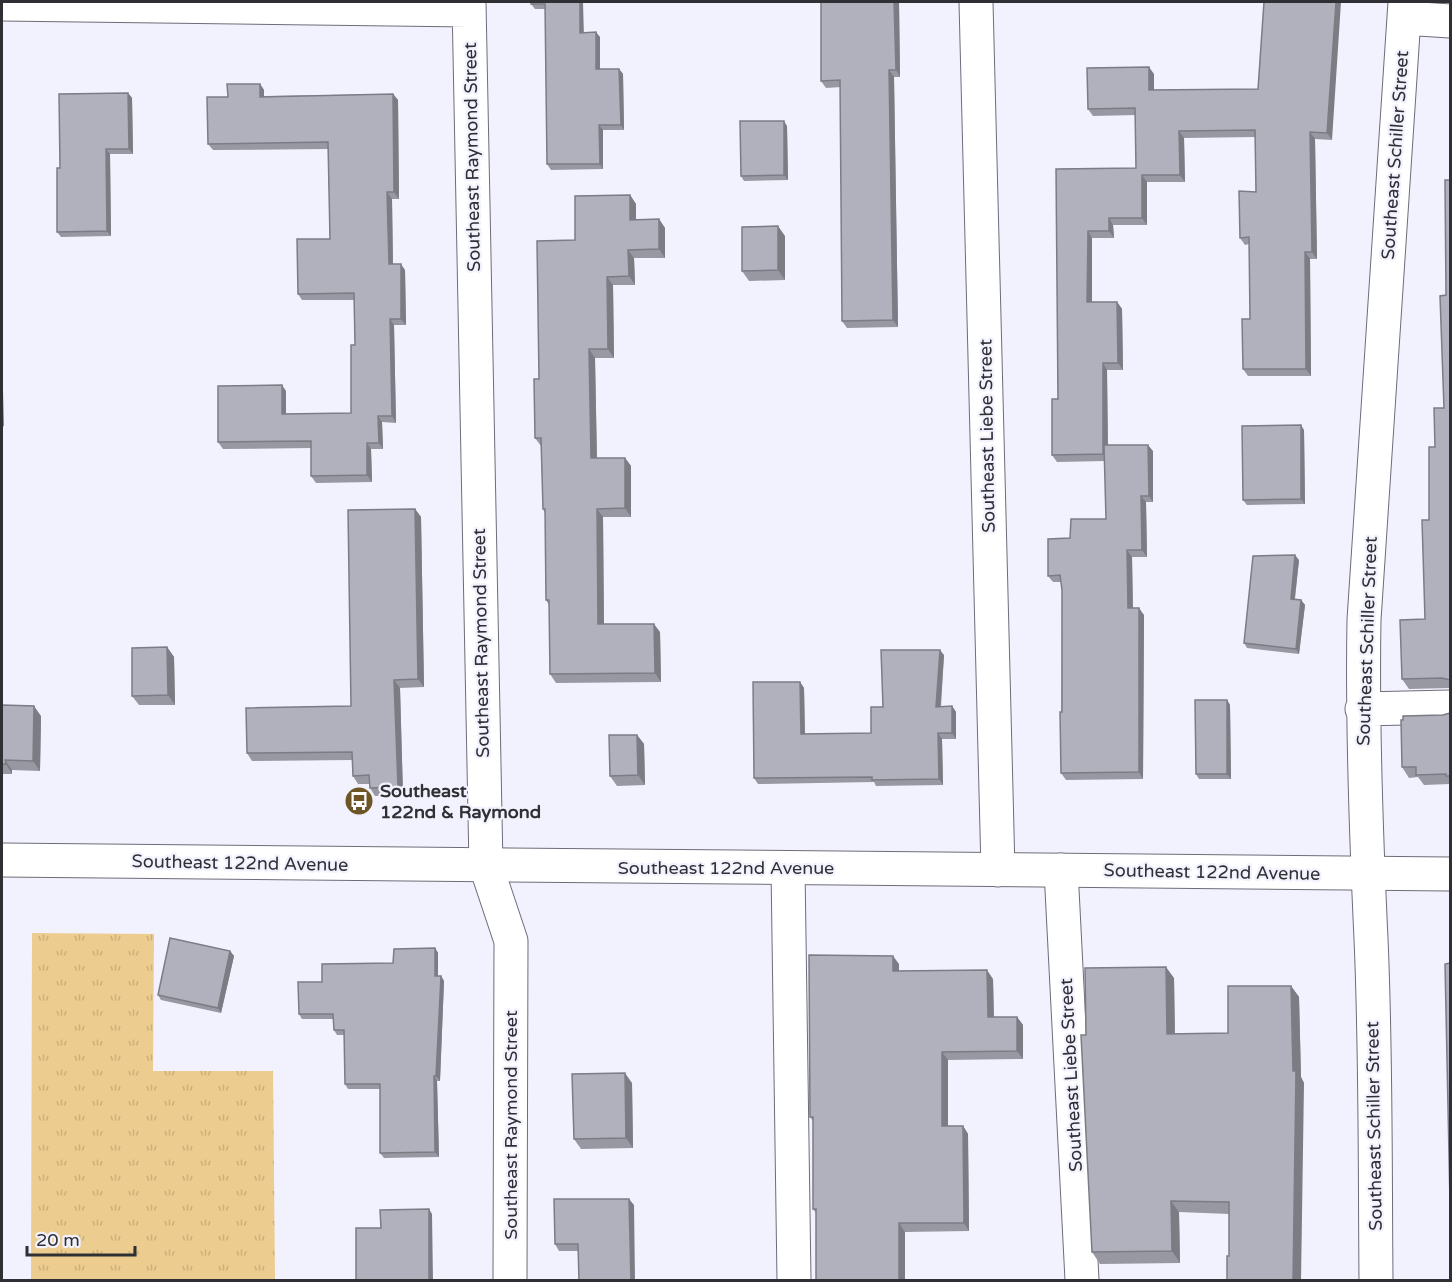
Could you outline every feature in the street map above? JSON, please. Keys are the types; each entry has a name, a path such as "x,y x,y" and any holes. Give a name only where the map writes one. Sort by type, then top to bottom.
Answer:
{"street":[{"name":"Southeast Liebe Street","path":"976,2 998,870"},
{"path":"2,4 469,6"},
{"name":"Southeast Raymond Street","path":"469,6 486,866 511,941 510,1281"},
{"path":"1405,10 1450,21"},
{"name":"Southeast Schiller Street","path":"1376,1281 1371,939 1362,709 1364,620 1405,10"},
{"path":"1362,709 1450,707"},
{"name":"Southeast 122nd Avenue","path":"2,860 1450,874"},
{"path":"788,868 794,1281"},
{"name":"Southeast Liebe Street","path":"1061,870 1082,1281"}],"green space":[{"path":"32,933 154,934 153,1071 273,1071 275,1280 31,1280"}],"building":[{"path":"531,2 580,2 580,33 596,32 596,69 619,69 621,125 599,125 600,164 547,164 545,4 531,4"},
{"path":"821,2 894,2 896,70 889,70 893,320 842,321 840,80 821,81"},
{"path":"1264,2 1336,2 1327,133 1310,132 1312,252 1305,252 1306,369 1243,369 1242,319 1250,319 1249,237 1240,238 1239,191 1256,192 1255,130 1179,131 1180,175 1142,175 1142,218 1109,218 1109,231 1088,231 1087,302 1117,302 1118,363 1103,363 1103,454 1052,455 1052,399 1058,399 1056,169 1136,168 1135,108 1088,109 1087,68 1149,67 1149,90 1258,89"},
{"path":"227,84 260,84 260,97 393,94 394,192 387,192 389,264 401,264 401,319 390,319 392,416 378,416 379,443 367,443 367,475 311,476 311,441 218,442 218,386 282,385 282,414 351,413 351,345 355,345 354,293 298,294 297,239 330,239 328,142 208,144 207,97 228,97"},
{"path":"128,93 129,149 106,149 107,231 57,232 57,168 60,168 59,94"},
{"path":"740,121 784,121 784,175 741,176"},
{"path":"1445,180 1450,180 1450,680 1442,678 1402,679 1400,620 1425,619 1422,520 1429,520 1429,447 1435,447 1434,408 1444,408 1440,296 1446,295"},
{"path":"630,195 630,220 659,219 659,249 628,250 629,276 607,277 608,349 589,349 591,458 625,458 625,508 597,509 598,624 654,624 655,673 550,674 549,600 546,600 545,509 543,509 541,438 535,438 534,379 539,379 537,241 575,240 575,196"},
{"path":"778,226 778,270 742,271 742,227"},
{"path":"1301,425 1301,499 1243,500 1242,426"},
{"path":"1104,445 1148,445 1149,496 1141,496 1142,550 1127,550 1128,608 1139,608 1139,772 1061,773 1062,590 1060,575 1048,576 1048,539 1070,538 1071,519 1106,519"},
{"path":"415,509 418,679 394,680 398,787 370,788 369,775 353,776 352,752 247,753 246,708 351,706 348,510"},
{"path":"1295,555 1291,599 1301,600 1296,649 1244,643 1253,556"},
{"path":"167,647 168,695 132,696 132,648"},
{"path":"881,650 940,650 936,707 952,706 952,733 938,733 939,779 754,778 753,682 800,682 801,734 871,733 871,707 883,707"},
{"path":"1195,700 1227,700 1227,774 1196,774"},
{"path":"2,705 34,706 33,761 5,760 6,764 2,764"},
{"path":"1450,713 1450,776 1446,774 1416,775 1416,767 1402,767 1401,720 1403,716"},
{"path":"609,735 637,735 638,775 610,776"},
{"path":"170,938 230,951 218,1008 158,995"},
{"path":"435,948 435,976 441,976 436,1076 434,1076 435,1152 380,1153 380,1084 345,1084 344,1030 334,1030 333,1014 299,1014 298,982 322,982 322,964 393,963 394,949"},
{"path":"809,955 893,956 893,971 987,970 988,1017 1017,1017 1017,1051 942,1052 942,1126 963,1126 964,1223 899,1223 899,1281 816,1281 813,1117 810,1117"},
{"path":"1450,963 1450,1203 1445,964"},
{"path":"1166,967 1167,1034 1228,1033 1228,986 1291,986 1293,1071 1296,1071 1293,1281 1227,1281 1229,1202 1171,1201 1172,1251 1092,1252 1081,1035 1086,1035 1085,968"},
{"path":"625,1073 626,1138 574,1139 572,1074"},
{"path":"554,1199 629,1199 631,1281 579,1281 578,1244 555,1244"},
{"path":"429,1209 429,1281 356,1281 356,1228 381,1228 380,1210"}],"place":[{"name":"Southeast 122nd & Raymond","path":"359,801"}]}
